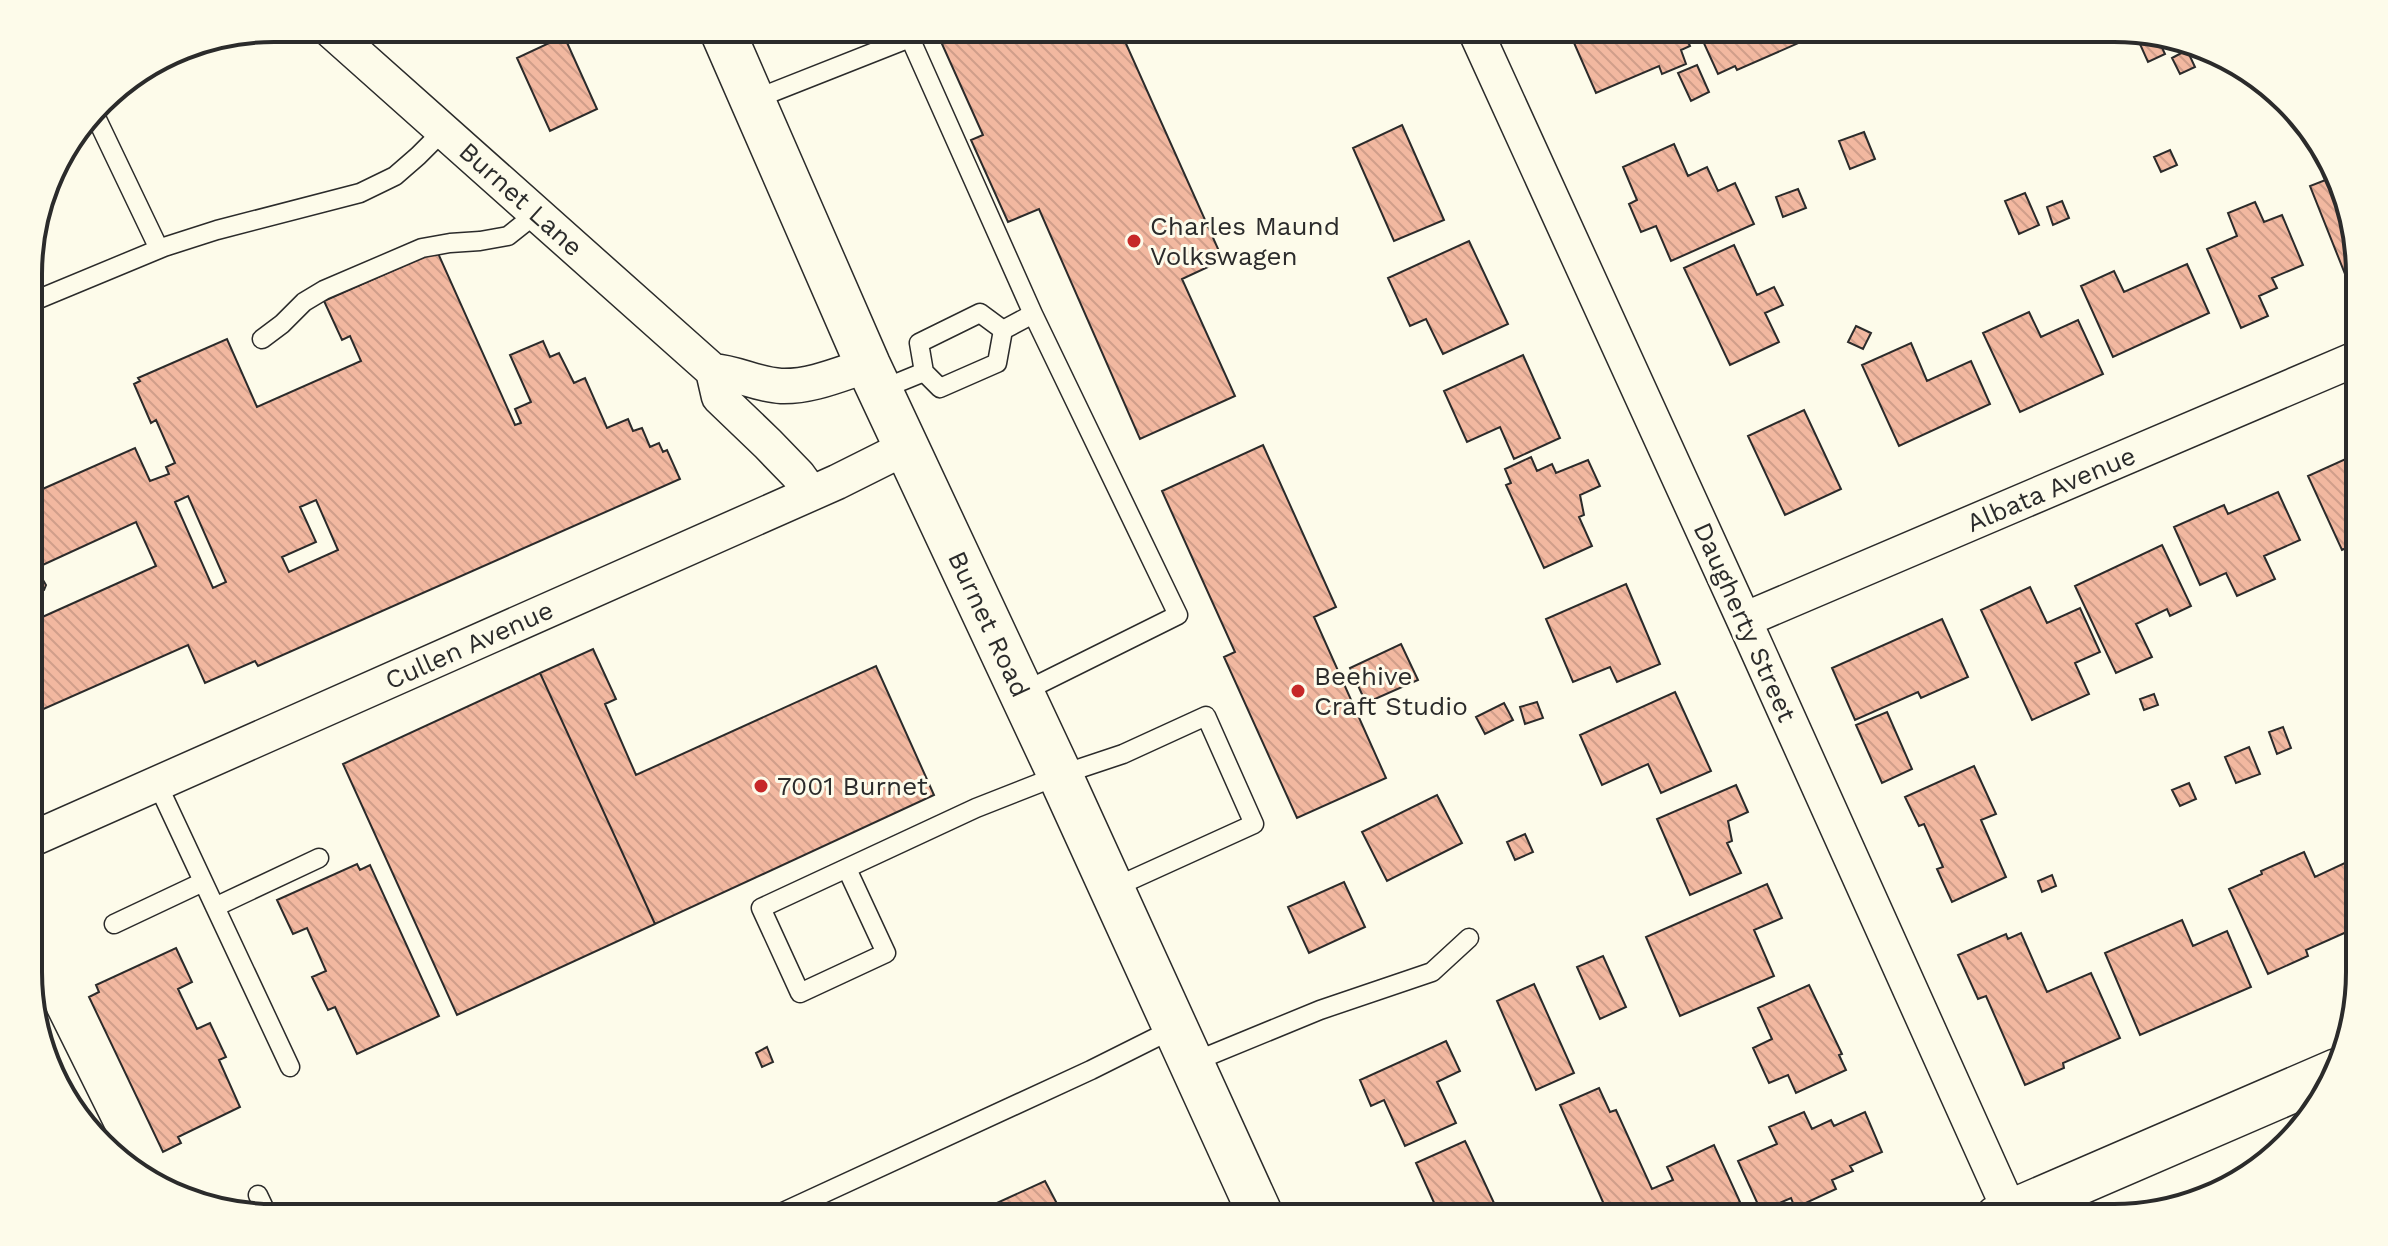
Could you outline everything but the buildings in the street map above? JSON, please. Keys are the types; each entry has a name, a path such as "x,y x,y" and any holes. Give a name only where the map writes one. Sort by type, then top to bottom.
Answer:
{"main road":[{"name":"Burnet Road","path":"727,42 874,378 1256,1204"},
{"path":"2034,1204 2319,1079"}],"street":[{"name":"Burnet Lane","path":"344,42 713,371 719,397 798,475 811,493"},
{"name":"Daugherty Street","path":"1480,42 1744,620 2002,1204"},
{"name":"Albata Avenue","path":"1744,620 2346,363"},
{"path":"713,371 780,386 874,378"},
{"name":"Cullen Avenue","path":"42,835 811,493 907,447"}],"lane":[{"path":"753,100 887,42"},
{"path":"912,42 1033,314 1178,615 1021,693"},
{"path":"99,123 159,249"},
{"path":"42,298 159,249 217,230 360,193 395,176 444,130"},
{"path":"262,339 304,302 351,277 422,248 508,236 537,213"},
{"path":"980,313 1003,330 997,363 940,388 924,372 919,343 980,313"},
{"path":"1003,330 1033,314"},
{"path":"874,378 924,372"},
{"path":"847,869 886,953 800,993 761,908 976,808 1123,754 1206,716 1254,824 1111,889"},
{"path":"157,783 290,1067"},
{"path":"215,907 319,858"},
{"path":"114,924 203,882"},
{"path":"800,1204 1091,1070 1320,1010 1432,972 1469,938"},
{"path":"59,1059 76,1092"},
{"path":"258,1195 262,1203"}],"place":[{"name":"Charles Maund Volkswagen","path":"1134,241"},
{"name":"Beehive Craft Studio","path":"1298,691"},
{"name":"7001 Burnet","path":"761,786"}]}
